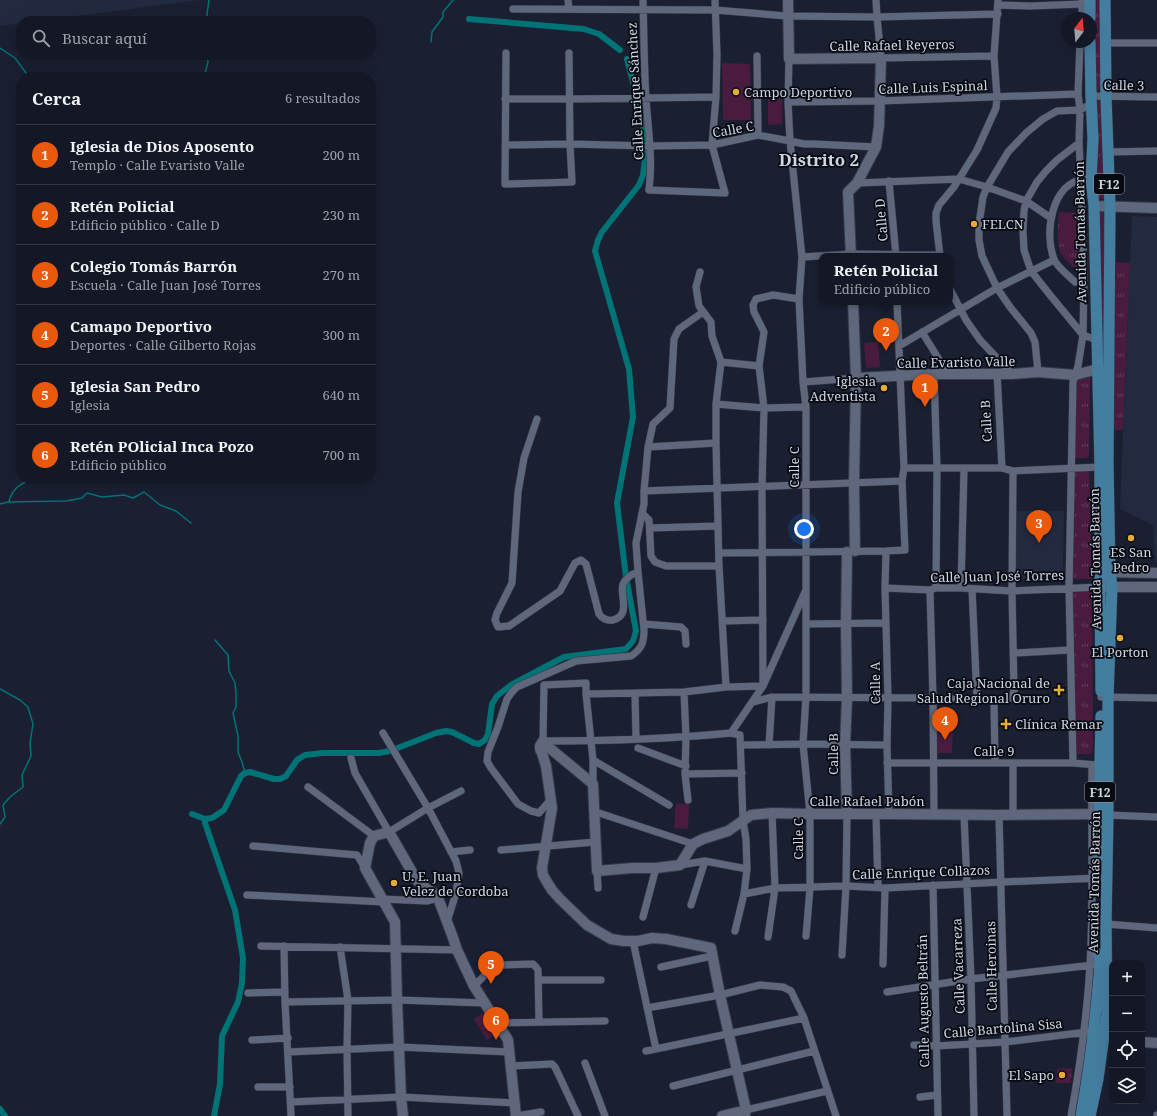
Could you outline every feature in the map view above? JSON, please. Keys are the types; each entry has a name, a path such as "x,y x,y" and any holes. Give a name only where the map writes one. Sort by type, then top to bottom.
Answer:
{"main road":[{"name":"Avenida Tomás Barrón","path":"1082,1116 1089,1072 1089,1032 1095,965 1096,879 1112,586 1105,572 1100,467 1110,207 1106,97 1105,0"},
{"path":"1086,1 1089,12"},
{"name":"Avenida Tomás Barrón","path":"1090,48 1093,140 1086,179 1094,206 1095,287 1098,340 1103,368 1108,463 1105,572 1100,586 1105,697 1096,765 1106,924 1107,1041 1090,1116"}],"street":[{"path":"568,0 569,9"},
{"name":"Calle Enrique Sánchez","path":"643,0 646,99 650,146 651,181 649,190 725,193 712,145"},
{"path":"712,145 716,97 717,54 715,0"},
{"path":"788,0 788,102 790,141 804,144 876,147"},
{"path":"851,253 848,192 856,183 876,147 879,126 881,58 876,0"},
{"path":"939,253 936,213 939,205 959,179 977,150 996,108 997,97 994,56 998,2 1030,3 1086,1 1083,12"},
{"path":"513,9 715,10 788,16 877,17 998,14"},
{"path":"1105,43 1157,43"},
{"path":"1073,763 1069,588 1071,469 1073,382 1078,366 1083,334 1086,179 1079,143 1080,110 1078,94 1080,48"},
{"path":"506,53 505,184 572,182 569,53"},
{"path":"758,56 758,135"},
{"name":"Calle Rafael Reyeros","path":"789,59 994,56"},
{"name":"Calle Luis Espinal","path":"788,102 879,101 1078,94"},
{"path":"505,99 646,99 716,97"},
{"name":"Calle 3","path":"1091,100 1106,97 1157,97"},
{"path":"1038,372 1035,342 1031,333 997,288 982,256 979,224 983,197 987,187 1008,152 1026,133 1043,118 1057,111 1080,110 1091,100"},
{"name":"Calle C","path":"505,144 650,146 712,145 758,135 790,141 802,257 799,299 803,382 806,407 807,624 806,697 803,744 810,814 810,888 806,936"},
{"path":"1079,143 1057,160 1046,171 1037,182 1026,201 1023,230 1024,250 1031,272 1083,334 1098,340"},
{"path":"1108,152 1157,151"},
{"path":"856,183 959,179 1026,201 1051,218"},
{"path":"1075,282 1054,260 1050,241 1051,218 1057,201 1066,188 1076,181 1086,179"},
{"name":"Calle D","path":"889,181 896,253"},
{"path":"1094,206 1157,208"},
{"path":"802,257 819,256"},
{"path":"898,346 997,288 1054,260"},
{"path":"700,272 696,287 699,306 711,322 712,336 720,362 716,404 716,443 719,566 726,687"},
{"path":"763,686 762,487 764,408 759,366 764,332 754,312 753,305 756,299 773,295 799,299"},
{"path":"953,295 966,320 980,340 1012,374"},
{"name":"Calle B","path":"842,955 846,886 847,814 845,745 847,698 846,624 854,482 856,378 853,305"},
{"path":"719,553 905,550 902,481 904,468 898,346 898,305"},
{"path":"551,799 539,813 524,807 515,800 491,768 487,761 488,752 507,699 517,688 576,661 631,656 638,652 642,646 644,624 636,543 644,504 648,447 654,424 670,408 674,339 679,328 703,312"},
{"path":"922,332 948,374"},
{"path":"720,362 759,366"},
{"name":"Calle Evaristo Valle","path":"803,382 934,374 1012,374 1038,372 1075,374 1103,368"},
{"name":"Calle B","path":"997,373 1002,468"},
{"path":"934,374 937,468 933,589 933,698 935,763 934,815"},
{"path":"716,404 764,408 806,407"},
{"path":"537,419 524,458 518,492 512,583 497,613 495,620 498,627 509,626 560,591 575,563 581,560 586,564 599,614 602,618 613,620 620,616 624,609 622,588 624,583 630,576 638,572"},
{"path":"648,447 716,443"},
{"path":"904,468 1002,468 1013,471 1100,467"},
{"path":"961,588 964,468"},
{"path":"753,702 772,697 933,698 977,700 1005,700 1011,698 1014,691 1012,591 1013,471"},
{"path":"644,491 902,481"},
{"path":"642,512 649,520 651,556 655,562 666,566 719,566"},
{"path":"650,528 718,526"},
{"name":"Calle A","path":"886,551 885,623 888,698 887,763 889,814"},
{"path":"1105,572 1157,573"},
{"name":"Calle Juan José Torres","path":"885,588 961,588 1012,591 1100,586 1157,587"},
{"path":"972,589 977,700"},
{"path":"731,733 763,686 806,590"},
{"path":"722,621 763,620"},
{"path":"807,624 885,623"},
{"path":"644,624 681,627 685,631 686,644"},
{"path":"1014,653 1070,650"},
{"path":"598,888 593,811 593,760 586,683 544,685 543,741 540,746 540,750 546,766 552,808 542,868 543,875 552,890 587,925 610,939 624,941 652,938 666,939 711,948 746,1113"},
{"path":"586,694 684,692 726,687 763,686"},
{"path":"684,692 688,800"},
{"path":"635,694 636,739"},
{"path":"769,745 772,697"},
{"path":"1105,697 1157,698"},
{"path":"994,700 995,763"},
{"path":"383,733 428,808 456,861 459,873 456,893 447,922"},
{"path":"543,741 686,737 731,733 740,735 743,821 746,839 747,870 744,894 735,931"},
{"path":"543,741 593,784"},
{"path":"741,745 887,745"},
{"path":"638,748 686,766"},
{"path":"351,758 355,773 416,879 421,885 438,898 457,950 474,986 508,1040 516,1116 541,1112"},
{"path":"593,760 669,805"},
{"name":"Calle 9","path":"887,763 1073,763 1096,765"},
{"path":"1013,763 1013,815"},
{"path":"686,774 742,773"},
{"path":"308,787 374,836"},
{"path":"364,868 370,842 374,836 389,832 428,808 461,791"},
{"path":"593,811 694,844 680,865"},
{"path":"768,937 775,888 772,814"},
{"path":"876,814 882,887 884,964"},
{"name":"Calle Rafael Pabón","path":"694,844 703,839 728,831 751,815 1100,814 1157,817"},
{"name":"Calle Vacarreza","path":"964,815 971,979 974,1116"},
{"name":"Calle Heroinas","path":"999,815 1002,882 1007,1116"},
{"path":"501,850 595,842"},
{"path":"253,846 357,855 395,922 397,1000 403,1116"},
{"path":"451,852 470,850"},
{"path":"597,871 632,868 656,868 706,861 747,870"},
{"path":"691,905 706,861"},
{"path":"644,917 656,868"},
{"name":"Calle Enrique Collazos","path":"744,894 775,888 846,886 882,887 1096,879"},
{"name":"Calle Augusto Beltrán","path":"933,885 938,1116"},
{"path":"456,893 484,893"},
{"path":"247,895 383,901 427,901 438,898"},
{"path":"1106,924 1157,928"},
{"path":"633,941 656,1048"},
{"path":"261,946 457,950"},
{"path":"284,946 285,1002 291,1116"},
{"path":"340,947 348,1000 348,1116"},
{"path":"661,967 712,956"},
{"path":"474,986 494,966 533,964 538,970 539,1022"},
{"path":"887,992 971,979 1095,965"},
{"path":"538,980 601,980"},
{"path":"647,1008 720,995 760,985 783,987 791,991 804,1018 836,1116"},
{"path":"248,993 285,992"},
{"path":"285,1002 397,1000 485,1003"},
{"path":"646,1051 804,1018"},
{"path":"498,1023 605,1021"},
{"path":"1072,1116 1089,1032"},
{"name":"Calle Bartolina Sisa","path":"914,1046 1005,1042 1089,1032"},
{"path":"252,1040 288,1038"},
{"path":"1145,1042 1157,1043"},
{"path":"288,1052 399,1047 510,1052"},
{"path":"673,1086 814,1051"},
{"path":"585,1063 605,1116"},
{"path":"511,1066 552,1064 556,1067 578,1116"},
{"path":"258,1087 290,1087"},
{"path":"722,1116 746,1113 827,1091"},
{"path":"920,1097 937,1094"},
{"path":"291,1102 401,1097 514,1103"}],"shaded area":[{"path":"0,0 199,0 76,16 16,16 16,24 0,26"},
{"path":"1132,216 1157,217 1157,562 1155,562 1153,525 1120,509"},
{"path":"1015,511 1064,511 1063,575 1061,578 1015,579"}],"green space":[{"path":"1094,0 1102,0 1102,88 1097,91 1094,87 1094,48 1097,48 1097,12 1094,12"},
{"name":"Campo Deportivo","path":"722,63 750,64 751,120 723,120"},
{"path":"768,99 782,99 782,124 768,125"},
{"path":"1099,100 1102,101 1105,199 1098,199 1097,195 1095,103"},
{"path":"1059,212 1078,213 1078,268 1076,269 1063,257 1059,249"},
{"path":"1100,212 1105,212 1104,360 1101,360 1098,216"},
{"path":"1060,214 1076,214 1076,240 1060,240"},
{"path":"1115,262 1130,263 1123,430 1116,430 1111,425 1113,288 1116,278"},
{"path":"878,342 880,367 866,368 864,343"},
{"path":"1090,374 1089,455 1087,458 1074,458 1072,377"},
{"path":"1072,468 1089,468 1091,579 1074,579 1072,577"},
{"path":"1072,588 1092,590 1093,745 1092,753 1089,754 1075,754"},
{"path":"938,727 953,727 952,753 937,753"},
{"path":"676,804 689,804 688,829 674,828"},
{"path":"487,1011 499,1031 487,1040 474,1019"},
{"path":"1072,1068 1071,1083 1056,1083 1057,1069"}],"waterway":[{"path":"207,16 209,0"},
{"path":"431,42 432,32 443,17 443,12 453,0"},
{"path":"469,19 584,29 599,34 620,50"},
{"path":"0,48 16,59"},
{"path":"627,59 636,94"},
{"path":"16,60 25,72"},
{"path":"205,72 208,60"},
{"path":"639,103 643,119 644,141"},
{"path":"214,1116 220,1084 222,1036 238,1002 242,983 243,958 235,910 205,823 205,819 212,818 224,810 241,776 250,772 274,779 280,779 286,776 297,760 305,755 323,753 379,753 390,751 436,733 446,731 452,732 479,744 485,740 488,734 492,704 497,696 511,685 564,657 626,649 633,641 636,631 626,577 617,503 633,417 629,369 595,251 602,232 639,185 643,175 645,150"},
{"path":"9,501 13,493 22,484"},
{"path":"0,504 8,502 66,501 82,498 87,493 102,497 124,495 133,498 144,492 160,505 176,511 191,523"},
{"path":"215,640 228,655 229,671 235,683 236,707 233,713 238,736 238,752 245,773"},
{"path":"0,689 20,700 28,707 33,724 30,743 31,756 22,775 23,787 10,797 3,805 5,817 0,824"},
{"path":"192,814 205,819"},
{"path":"0,1109 5,1116"}],"place":[{"name":"Campo Deportivo","path":"736,92"},
{"name":"FELCN","path":"974,224"},
{"name":"Retén Policial","path":"886,351"},
{"name":"Iglesia Adventista","path":"884,388"},
{"name":"Iglesia de Dios Aposento","path":"925,407"},
{"name":"ES San Pedro","path":"1131,538"},
{"name":"Colegio Tomás Barrón","path":"1039,543"},
{"name":"El Porton","path":"1120,638"},
{"name":"Caja Nacional de Salud Regional Oruro","path":"1059,690"},
{"name":"Clínica Remar","path":"1006,724"},
{"name":"Camapo Deportivo","path":"945,740"},
{"name":"U. E. Juan Velez de Cordoba","path":"394,883"},
{"name":"Iglesia San Pedro","path":"491,984"},
{"name":"Retén POlicial Inca Pozo","path":"496,1040"},
{"name":"El Sapo","path":"1062,1075"}],"district":[{"name":"Distrito 2","path":"819,159"}]}
